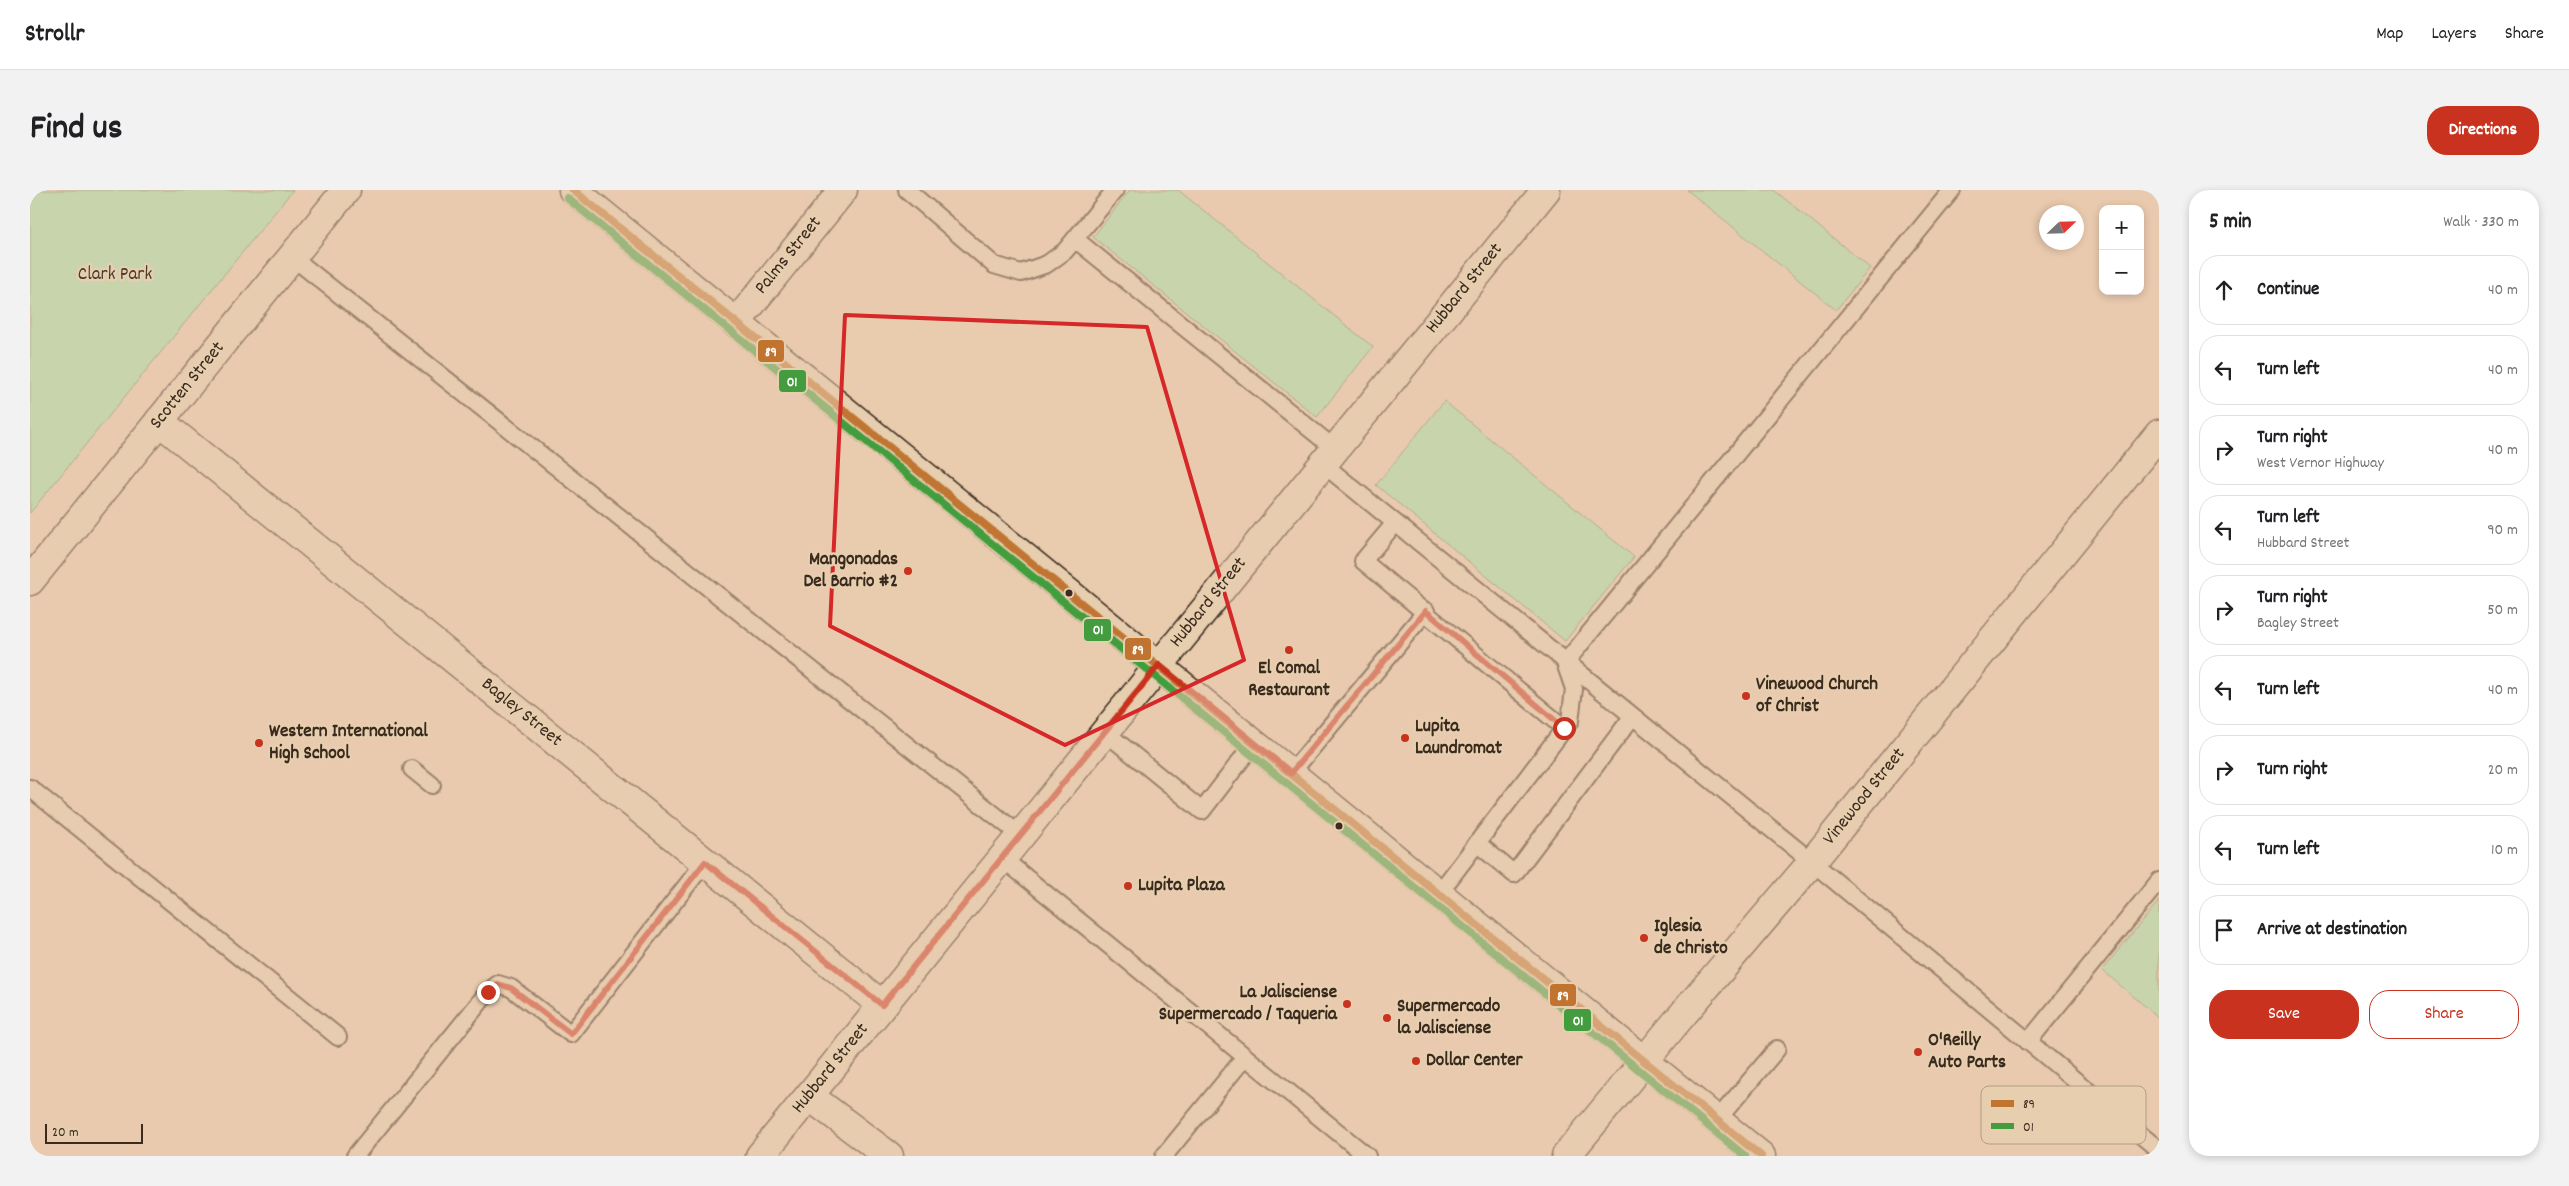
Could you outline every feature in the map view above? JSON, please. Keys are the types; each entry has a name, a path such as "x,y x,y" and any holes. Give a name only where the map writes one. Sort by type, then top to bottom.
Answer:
{"street":[{"name":"Scotten Street","path":"30,581 346,190"},
{"path":"573,190 1761,1156"},
{"name":"Palms Street","path":"736,323 843,190"},
{"name":"Hubbard Street","path":"760,1156 1546,190"},
{"name":"Bagley Street","path":"159,421 882,1005"},
{"name":"Vinewood Street","path":"1566,1156 1644,1060 1812,862 2159,434"},
{"path":"809,1096 888,1156"}],"lane":[{"path":"907,190 994,265 1021,272 1047,264 1064,251 1115,190"},
{"path":"1565,663 1952,190"},
{"path":"1075,239 1329,456 1395,523 1812,862 2081,1086"},
{"path":"292,257 1020,836"},
{"path":"1395,523 1363,561 1426,611 1564,728"},
{"path":"1291,773 1426,611"},
{"path":"1439,893 1570,721 1574,689 1565,663"},
{"path":"1477,843 1514,874 1632,717"},
{"path":"1105,732 1202,810 1254,743"},
{"path":"412,769 432,785"},
{"path":"30,788 338,1037"},
{"path":"1002,858 1367,1156"},
{"path":"354,1156 488,992 498,984 511,988 571,1034 705,862"},
{"path":"2028,1042 2159,882"},
{"path":"1717,1120 1777,1049"},
{"path":"1164,1156 1245,1057"},
{"path":"2146,1139 2159,1150"}],"highlighted area":[{"path":"845,315 1147,327 1244,660 1065,745 830,626"}],"green space":[{"name":"Clark Park","path":"30,190 293,190 30,513"},
{"path":"1130,190 1178,190 1373,347 1317,417 1093,237"},
{"path":"1687,190 1774,190 1870,268 1836,310"},
{"path":"1444,401 1634,557 1565,641 1376,485"},
{"path":"2159,901 2159,1018 2102,970"}],"transit line":[{"name":"89","path":"573,190 1761,1156"},
{"name":"01","path":"567,198 1745,1156"}],"place":[{"name":"Mangonadas Del Barrio #2","path":"908,571"},
{"name":"El Comal Restaurant","path":"1289,650"},
{"name":"Vinewood Church of Christ","path":"1746,696"},
{"name":"Lupita Laundromat","path":"1405,738"},
{"name":"Western International High School","path":"259,743"},
{"name":"Lupita Plaza","path":"1128,886"},
{"name":"Iglesia de Christo","path":"1644,938"},
{"name":"La Jalisciense Supermercado / Taqueria","path":"1347,1004"},
{"name":"Supermercado la Jalisciense","path":"1387,1018"},
{"name":"O'Reilly Auto Parts","path":"1918,1052"},
{"name":"Dollar Center","path":"1416,1061"}],"route":[{"path":"488,992 498,984 511,988 571,1034 705,862 882,1005 1159,665 1291,773 1426,611 1564,728"}]}
